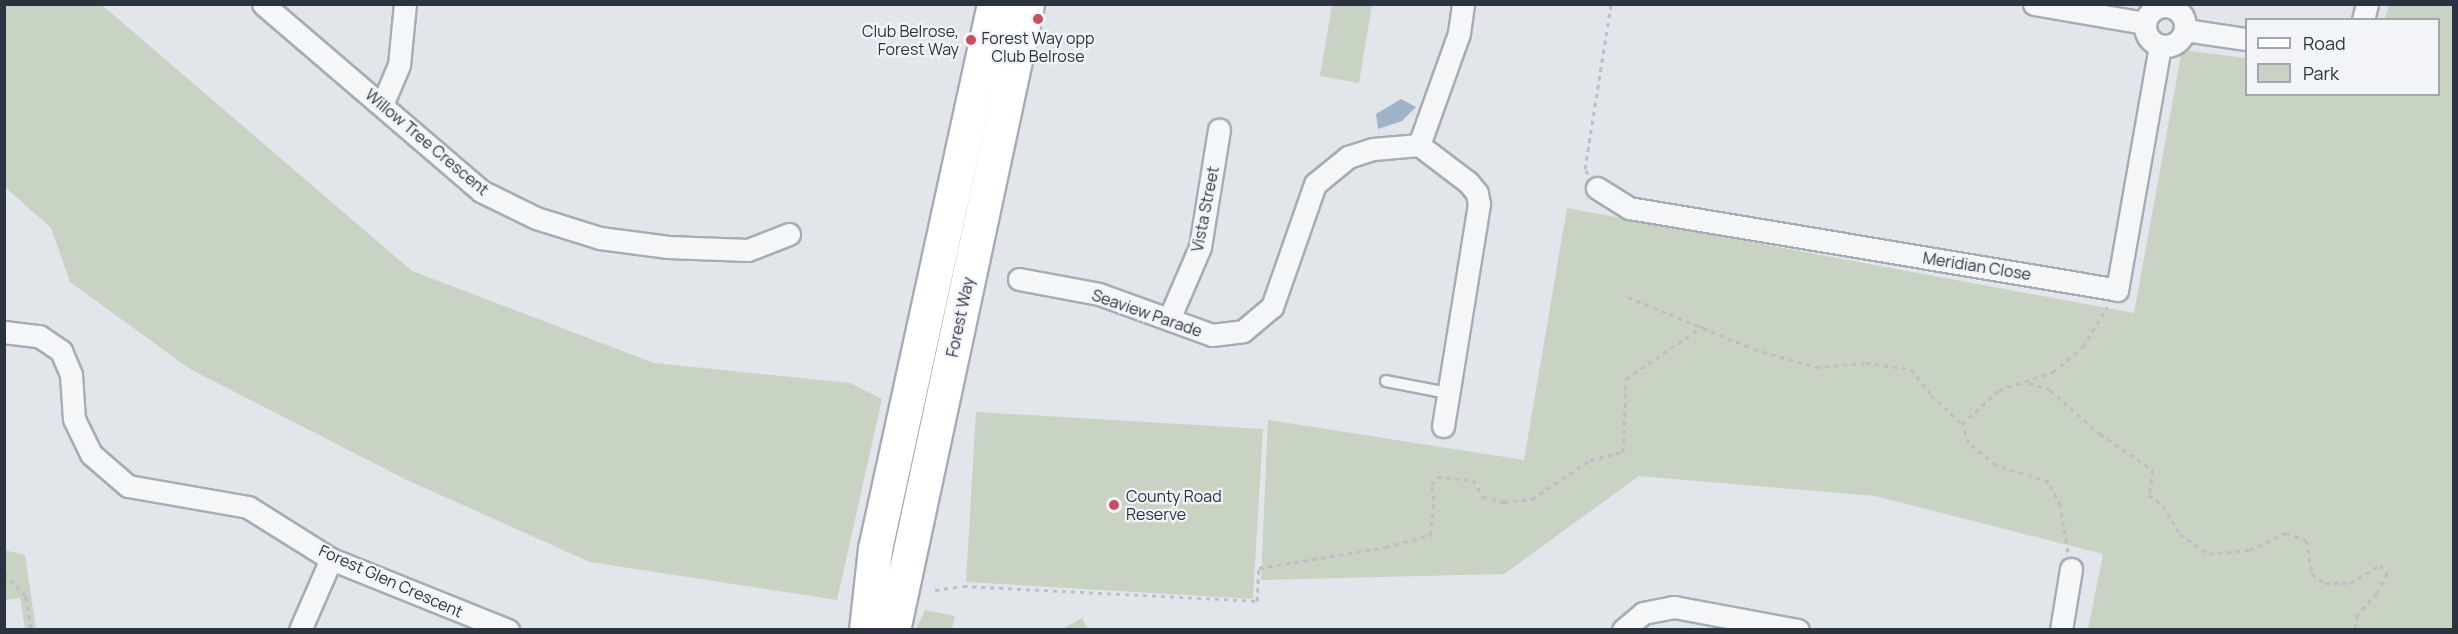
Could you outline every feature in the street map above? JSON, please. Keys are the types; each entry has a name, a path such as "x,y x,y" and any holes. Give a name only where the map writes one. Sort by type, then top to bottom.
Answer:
{"main road":[{"name":"Forest Way","path":"866,630 875,549 994,4"},
{"name":"Forest Way","path":"892,630 1027,4"}],"street":[{"name":"Willow Tree Crescent","path":"263,4 481,191 536,218 589,235 668,247 748,250 789,234"},
{"path":"382,105 399,65 405,4"},
{"path":"1443,426 1479,204 1477,193 1468,182 1419,145 1459,33 1463,4"},
{"path":"2034,4 2145,23"},
{"path":"2167,5 2183,18 2185,30 2178,42 2160,46 2147,35 2145,23 2154,10 2167,5"},
{"path":"2185,30 2245,39"},
{"path":"2117,290 2160,46"},
{"name":"Vista Street","path":"1169,319 1200,247 1219,130"},
{"name":"Seaview Parade","path":"1019,279 1099,294 1169,319 1192,330 1228,336 1257,322 1272,307 1284,282 1315,184 1348,157 1374,149 1419,145"},
{"name":"Meridian Close","path":"1598,188 1629,208 2117,290"},
{"name":"Forest Glen Crescent","path":"4,332 39,336 61,351 71,375 74,419 91,454 128,486 248,507 331,559 508,630"},
{"path":"300,630 331,559"},
{"path":"2061,630 2071,569"},
{"path":"1623,630 1643,613 1674,607 1798,630"}],"lane":[{"path":"1386,381 1448,393"}],"path":[{"path":"1598,188 1585,169 1611,4"},
{"path":"1962,424 1999,390 2029,383 2053,372 2083,346 2117,290"},
{"path":"1628,297 1703,326 1754,349 1816,367 1866,363 1911,369 1931,395 1962,424 1969,443 1996,465 2049,482 2060,505 2071,569"},
{"path":"935,590 963,586 1257,601 1259,568 1386,547 1430,535 1434,500 1432,485 1437,477 1473,480 1483,497 1504,502 1532,499 1590,460 1623,452 1626,379 1703,326"},
{"path":"2029,383 2050,390 2100,434 2153,470 2149,495 2163,505 2180,534 2209,554 2249,550 2286,533 2306,540 2312,558 2312,574 2325,583 2350,583 2380,565 2387,573 2377,593 2357,615 2355,630"},
{"path":"4,573 26,597 31,630"}],"green space":[{"path":"5,4 102,5 412,271 654,363 850,383 882,399 837,600 590,562 407,480 190,369 70,282 51,228 5,187"},
{"path":"1332,5 1372,5 1359,83 1320,76"},
{"path":"2389,5 2453,5 2453,629 2088,629 2103,554 1875,496 1639,476 1504,574 1261,580 1268,420 1524,460 1567,208 2134,313 2182,50 2245,58 2245,96 2440,96 2440,18 2385,18"},
{"name":"County Road Reserve","path":"976,412 1263,429 1253,599 966,582"},
{"path":"4,550 25,555 36,629 25,629 20,598 5,600"},
{"path":"925,610 955,616 952,629 916,629"},
{"path":"1082,618 1088,629 1062,629"}],"water":[{"path":"1401,99 1416,107 1402,121 1378,129 1376,114"}],"place":[{"name":"Forest Way opp Club Belrose","path":"1038,19"},
{"name":"Club Belrose, Forest Way","path":"971,40"},
{"name":"County Road Reserve","path":"1114,505"}]}
